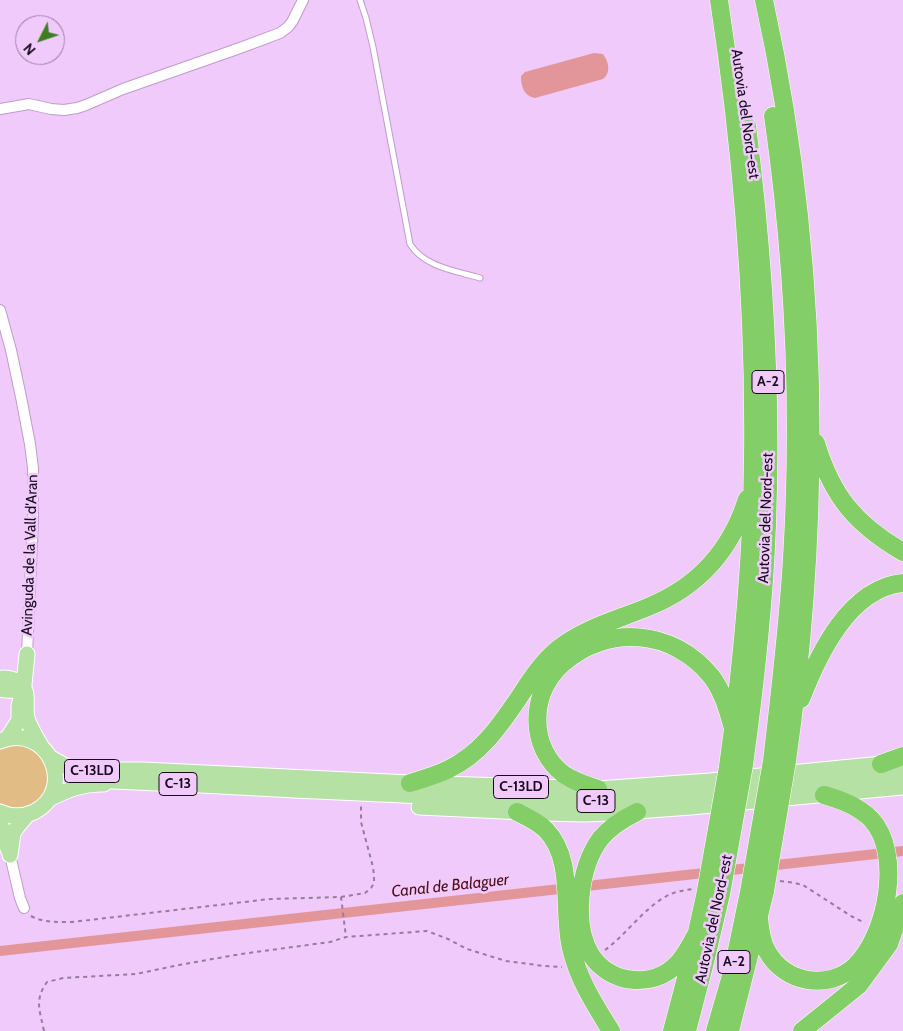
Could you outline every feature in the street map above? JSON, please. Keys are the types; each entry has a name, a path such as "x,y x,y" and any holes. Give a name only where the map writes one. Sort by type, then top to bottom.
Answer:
{"highway":[{"path":"718,0 738,145 752,342 753,479 746,608 740,680 733,730"},
{"name":"Autovia del Nord-est","path":"726,0 736,52 752,164 761,251 768,383 768,474 763,585 752,711 736,766"},
{"name":"Autovia del Nord-est","path":"716,1031 757,891 779,761 792,556 795,447 794,353 790,272 772,104 753,0"},
{"path":"764,0 794,174 802,237 808,311 811,424 810,498 803,617 793,721"},
{"path":"811,424 824,470 844,504 868,529 903,552"},
{"path":"410,783 448,770 478,750 501,723 538,670 551,655 567,643 587,631 660,602 696,579 712,564 728,542 741,516 753,479"},
{"path":"779,761 812,673 830,639 854,608 868,597 884,588 903,583"},
{"path":"517,812 536,822 546,830 558,848 573,906 590,954 608,972 622,978 644,980 660,976 681,960 696,935 713,895 736,766 733,730 724,699 716,684 699,663 683,651 656,640 637,637 609,639 581,650 567,660 551,676 546,684 539,702 537,718 542,745 554,764 570,778 598,789"},
{"path":"881,764 903,756"},
{"path":"757,891 761,935 766,951 783,970 798,978 812,981 836,978 854,966 865,954 882,919 890,880 888,852 883,835 872,819 849,804 824,795"},
{"path":"611,1031 577,969 569,936 573,906 595,847 604,834 621,820 637,812"},
{"name":"Autovia del Nord-est","path":"687,1031 703,970 713,895"},
{"path":"802,1031 859,985 889,944 903,903"},
{"path":"730,1031 759,918"},
{"path":"672,1031 696,935"}],"main road":[{"path":"3,684 27,654"},
{"path":"19,706 24,685 27,654"},
{"path":"3,684 19,689 24,685"},
{"path":"3,684 16,699 20,713 18,722 4,740"},
{"path":"24,685 28,720 55,773 53,791 49,799"},
{"name":"C-13","path":"4,740 14,738 29,740 68,773 78,776 105,778 112,781 436,797 579,802 639,800 903,773"},
{"name":"C-13LD","path":"48,756 69,768 82,772 143,770 410,783 598,789 710,781 903,762"},
{"name":"C-13","path":"28,814 38,810 49,799 66,791 80,786 104,784 112,781"},
{"path":"244,787 315,799 361,803 584,814 637,812 903,787"},
{"path":"0,812 16,816 28,814"},
{"path":"10,855 13,833 28,814"},
{"path":"0,822 10,855"}],"street":[{"path":"0,109 29,104 57,110 77,108 134,85 272,36 288,27 296,16 303,0"},
{"name":"Avinguda de la Vall d'Aran","path":"0,310 22,397 33,468 33,520 27,654"},
{"path":"10,855 24,908"}],"lane":[{"path":"360,0 373,47 410,244 419,255 428,261 441,267 480,278"}],"path":[{"path":"24,908 28,913 40,920 72,922 270,899 341,897 365,893 374,883 374,876 361,822 361,803"},
{"path":"341,897 346,937"},
{"path":"601,952 658,902"},
{"path":"44,1031 39,1000 41,990 47,982 63,978 136,974 241,954 330,942 346,937 427,931 467,949 506,961 567,967"}],"shaded area":[{"path":"594,53 603,54 607,60 608,71 603,79 535,98 528,95 524,90 521,76 525,72"},
{"path":"20,745 37,752 48,769 48,780 42,797 27,807 19,808 9,807 0,803 0,749"}],"waterway":[{"name":"Canal de Balaguer","path":"0,951 903,851"}]}
